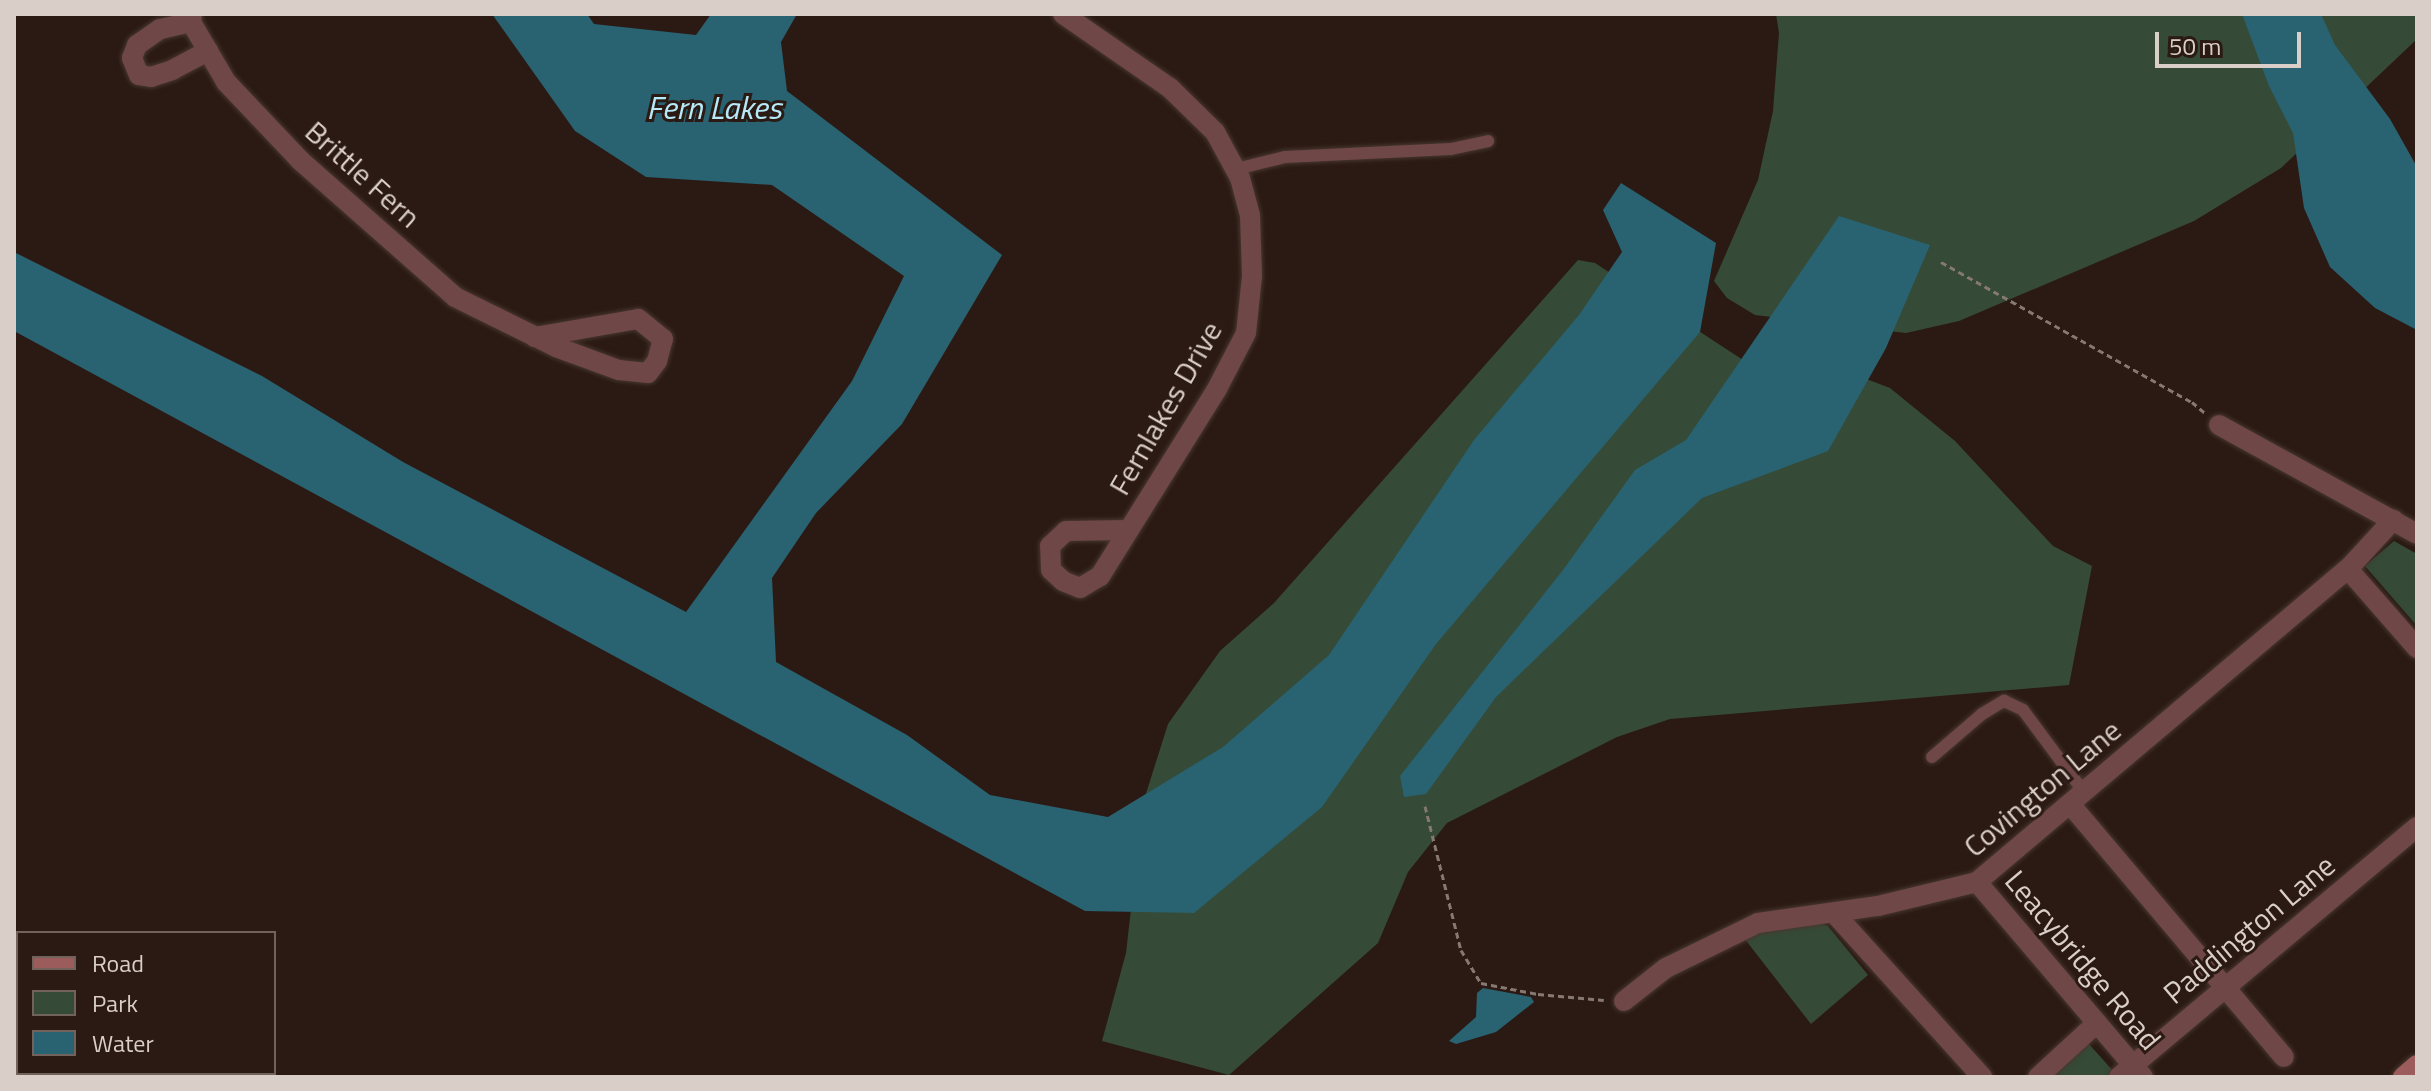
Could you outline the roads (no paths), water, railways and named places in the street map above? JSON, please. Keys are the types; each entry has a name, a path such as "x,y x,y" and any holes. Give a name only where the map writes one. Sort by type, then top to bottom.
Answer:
{"street":[{"name":"Fernlakes Drive","path":"1063,14 1170,88 1215,132 1236,169 1250,215 1252,276 1246,333 1217,389 1127,530"},
{"name":"Brittle Fern","path":"192,18 226,82 301,161 455,297 535,337 619,370 648,373 657,361 663,339 638,319 535,337"},
{"path":"192,18 160,29 137,45 132,58 139,75 151,77 172,70 208,51"},
{"path":"2219,425 2417,534"},
{"name":"Covington Lane","path":"1624,1001 1666,968 1758,923 1834,913 1977,882 2348,569 2393,520"},
{"path":"2348,569 2417,648"},
{"path":"2077,798 2284,1057"},
{"name":"Paddington Lane","path":"2132,1073 2226,987 2417,827"},
{"name":"Leacybridge Road","path":"1977,882 2097,1023 2132,1073"},
{"path":"1834,913 1982,1077"},
{"path":"2038,1077 2097,1023"},
{"path":"2403,1077 2417,1065"}],"lane":[{"path":"1236,169 1285,157 1451,149 1488,141"},
{"path":"1932,757 1982,714 2004,701 2023,710 2077,798"}],"water":[{"name":"Fern Lakes","path":"492,14 587,14 594,24 696,35 711,14 797,14 781,42 787,91 1002,255 902,424 816,513 772,578 776,662 907,735 990,795 1108,817 1223,747 1329,655 1474,440 1579,315 1622,252 1603,210 1621,183 1716,243 1700,332 1436,644 1322,807 1194,913 1085,911 14,331 14,252 262,376 403,462 686,612 852,381 904,276 772,185 646,177 575,131"},
{"path":"2242,14 2321,14 2335,45 2390,119 2417,167 2417,330 2375,308 2330,267 2304,208 2293,133 2269,86"},
{"path":"1839,216 1930,245 1886,348 1828,451 1702,498 1496,697 1426,794 1404,797 1400,776 1563,570 1635,470 1686,440"},
{"path":"1483,988 1531,997 1534,1002 1496,1032 1456,1044 1449,1041 1476,1017 1477,993"}]}
